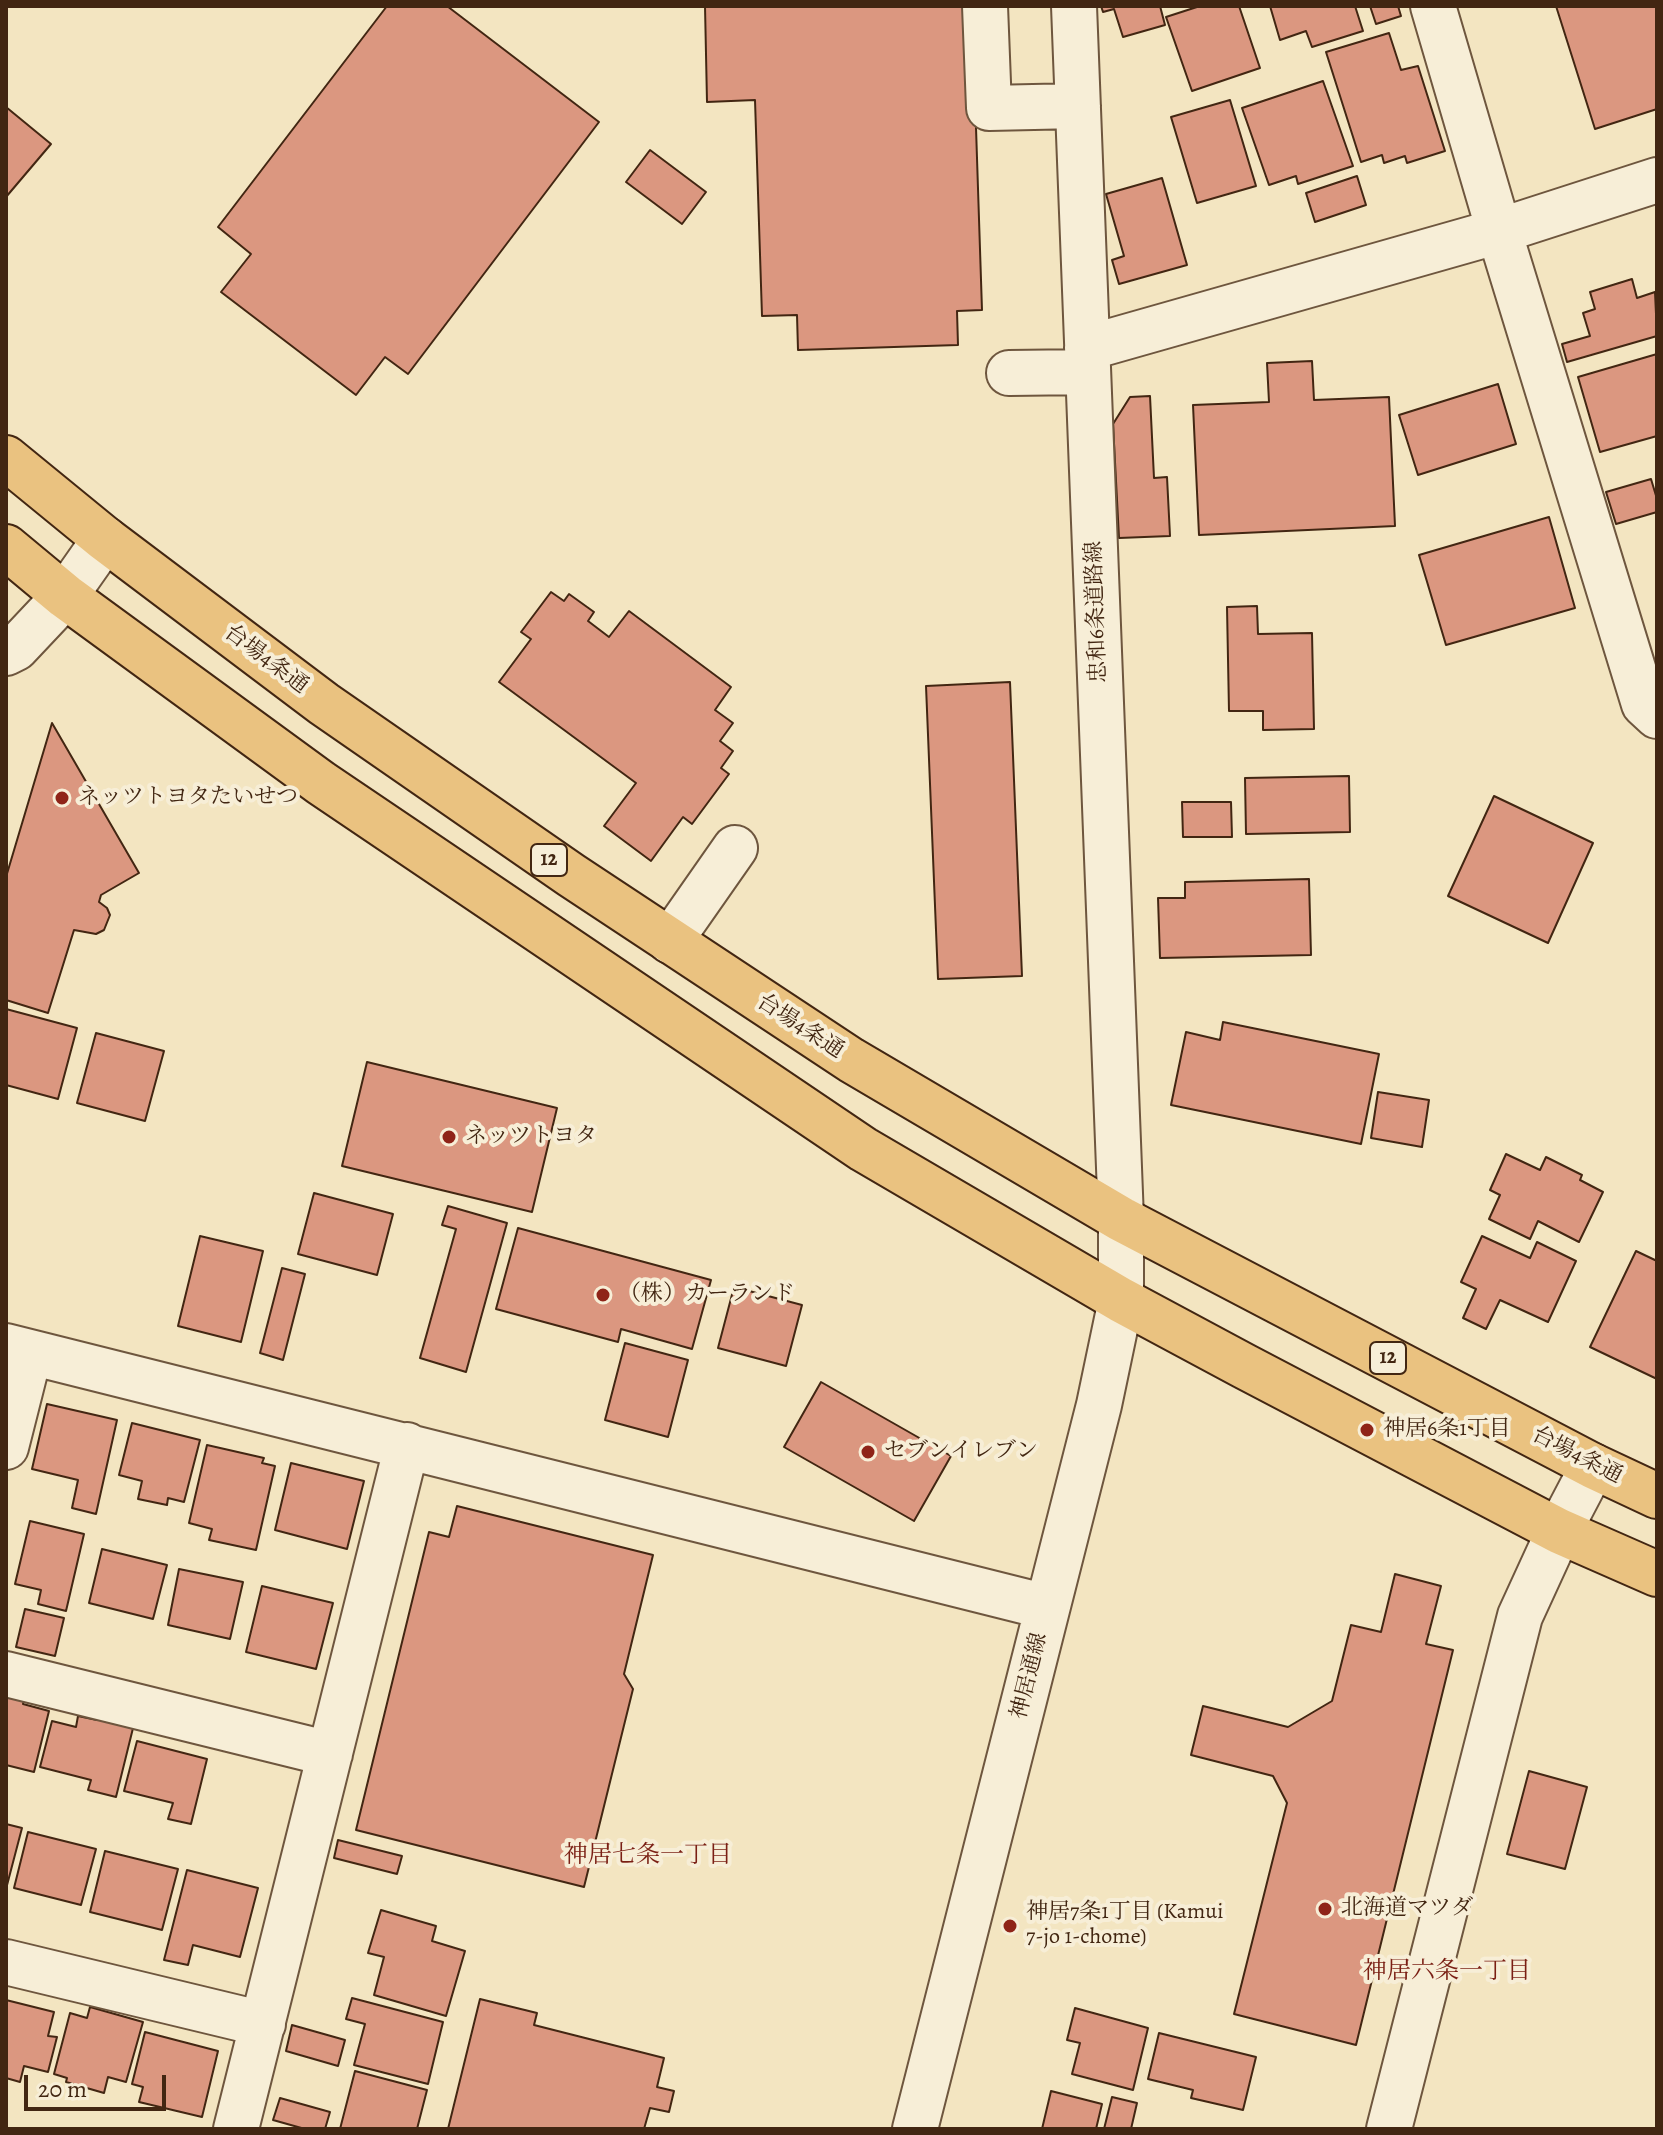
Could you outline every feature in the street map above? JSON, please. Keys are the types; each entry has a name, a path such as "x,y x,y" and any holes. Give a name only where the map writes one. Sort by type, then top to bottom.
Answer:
{"highway":[{"name":"台場4条通","path":"6,458 105,539 324,704 670,941 851,1060 1121,1219 1593,1466 1657,1496"},
{"path":"6,547 65,596 321,783 863,1149 1121,1300 1559,1531 1657,1574"}],"street":[{"path":"985,6 989,108 1063,107"},
{"name":"忠和6条道路線","path":"1074,6 1063,107 1121,1219"},
{"path":"1433,6 1644,704 1657,716"},
{"path":"1009,373 1078,364 1657,180"},
{"path":"6,653 16,648 65,596 105,539"},
{"path":"670,941 735,848"},
{"name":"神居通線","path":"915,2129 1099,1405 1121,1300 1121,1219"},
{"path":"6,1447 18,1349 1047,1607"},
{"path":"236,2129 407,1445"},
{"path":"1389,2129 1520,1616 1593,1466"},
{"path":"6,1674 330,1754"},
{"path":"6,1962 263,2024"}],"building":[{"path":"387,6 447,6 599,122 408,374 385,357 356,395 221,292 251,254 218,227"},
{"path":"705,6 972,6 982,310 957,311 958,345 798,350 797,315 762,316 755,100 707,102"},
{"path":"1101,6 1160,6 1165,25 1123,37 1114,9 1103,12"},
{"path":"1200,6 1239,6 1260,68 1192,91 1166,17"},
{"path":"1270,6 1355,6 1363,31 1312,47 1306,31 1280,40"},
{"path":"1370,6 1398,6 1401,16 1376,24"},
{"path":"1556,6 1657,6 1657,109 1595,129"},
{"path":"1389,33 1401,70 1418,66 1445,151 1407,163 1405,156 1384,163 1382,155 1361,162 1326,52"},
{"path":"1323,81 1353,166 1298,184 1296,176 1269,185 1242,108"},
{"path":"1230,100 1256,186 1197,203 1171,117"},
{"path":"6,107 51,144 6,197"},
{"path":"650,150 706,192 682,224 626,182"},
{"path":"1357,176 1366,205 1315,222 1306,193"},
{"path":"1162,178 1187,265 1119,284 1112,260 1124,256 1106,194"},
{"path":"1632,279 1637,298 1655,292 1657,336 1567,362 1562,344 1590,336 1583,313 1595,309 1590,292"},
{"path":"1657,354 1657,436 1600,452 1578,377"},
{"path":"1312,361 1314,400 1389,397 1395,526 1199,535 1193,405 1269,402 1267,363"},
{"path":"1498,384 1516,444 1418,475 1399,415"},
{"path":"1150,396 1154,478 1167,477 1170,536 1119,538 1113,424 1130,397"},
{"path":"1651,479 1657,512 1616,524 1606,492"},
{"path":"1549,517 1575,608 1446,645 1419,555"},
{"path":"551,592 564,601 569,594 594,612 588,621 609,637 629,611 731,687 715,710 733,723 720,741 733,751 721,768 729,774 692,824 683,817 651,861 604,826 636,783 499,682 531,639 521,632"},
{"path":"1257,606 1258,634 1312,633 1314,729 1263,730 1263,711 1229,711 1227,607"},
{"path":"1010,682 1022,976 938,979 926,686"},
{"name":"ネッツトヨタたいせつ","path":"52,723 139,873 101,895 99,902 110,915 104,930 96,934 74,930 48,1013 6,1000 6,877"},
{"path":"1349,776 1350,832 1246,834 1245,778"},
{"path":"1494,796 1593,843 1548,943 1448,896"},
{"path":"1182,802 1231,802 1232,837 1183,837"},
{"path":"1309,879 1311,955 1160,958 1158,898 1185,898 1185,882"},
{"path":"6,1009 77,1028 58,1099 6,1085"},
{"path":"1223,1022 1379,1054 1361,1144 1171,1105 1186,1032 1220,1040"},
{"path":"96,1033 164,1051 145,1121 77,1103"},
{"name":"ネッツトヨタ","path":"367,1062 557,1108 532,1212 342,1166"},
{"path":"1378,1092 1429,1100 1422,1147 1371,1138"},
{"path":"1506,1154 1540,1170 1546,1157 1582,1175 1580,1180 1603,1192 1579,1242 1538,1221 1530,1239 1489,1219 1500,1195 1490,1190"},
{"path":"314,1193 393,1214 377,1275 298,1254"},
{"path":"448,1206 507,1223 466,1372 420,1358 456,1229 442,1225"},
{"name":"（株）カーランド","path":"518,1228 711,1280 692,1349 621,1329 618,1342 496,1309"},
{"path":"200,1236 263,1251 241,1342 178,1326"},
{"path":"1482,1236 1530,1258 1537,1242 1576,1261 1548,1322 1500,1300 1486,1329 1463,1318 1476,1289 1461,1282"},
{"path":"1636,1251 1657,1261 1657,1379 1590,1347"},
{"path":"282,1268 305,1274 283,1360 260,1353"},
{"path":"734,1287 802,1305 786,1366 718,1348"},
{"path":"625,1343 688,1360 668,1437 605,1420"},
{"name":"セブンイレブン","path":"821,1382 951,1456 914,1521 784,1447"},
{"path":"47,1404 117,1420 96,1514 72,1508 78,1480 32,1469"},
{"path":"132,1423 200,1440 184,1502 168,1498 167,1505 138,1499 142,1481 119,1475"},
{"path":"207,1445 264,1458 262,1463 275,1466 256,1550 209,1540 212,1529 189,1523"},
{"path":"291,1463 364,1481 347,1549 275,1530"},
{"path":"457,1506 653,1555 624,1674 633,1689 584,1887 356,1830 429,1532 449,1537"},
{"path":"30,1521 84,1534 66,1611 38,1604 41,1590 15,1584"},
{"path":"102,1549 167,1565 153,1619 89,1603"},
{"path":"179,1569 243,1582 230,1639 168,1625"},
{"name":"北海道マツダ","path":"1395,1574 1441,1586 1426,1644 1453,1650 1356,2045 1234,2014 1287,1803 1273,1776 1191,1755 1203,1706 1288,1727 1332,1701 1351,1625 1381,1632"},
{"path":"262,1586 333,1603 316,1669 246,1652"},
{"path":"25,1609 64,1618 55,1656 16,1647"},
{"path":"6,1692 25,1697 23,1704 49,1711 34,1772 6,1765"},
{"path":"99,1711 135,1720 116,1797 88,1790 91,1780 40,1767 52,1721 76,1727 78,1716 97,1720"},
{"path":"137,1741 207,1759 191,1824 168,1819 173,1803 124,1791"},
{"path":"1529,1771 1587,1787 1565,1869 1507,1854"},
{"path":"6,1824 22,1828 6,1889"},
{"path":"28,1832 96,1849 81,1905 14,1888"},
{"path":"338,1840 402,1856 397,1874 334,1858"},
{"path":"105,1851 178,1869 162,1930 90,1912"},
{"path":"187,1870 258,1888 240,1957 193,1945 188,1965 164,1960"},
{"path":"381,1910 436,1926 432,1941 465,1951 446,2016 374,1995 384,1957 368,1953"},
{"path":"352,1998 443,2022 428,2084 354,2065 365,2024 346,2019"},
{"path":"480,1999 537,2013 534,2025 664,2058 657,2087 674,2091 669,2112 650,2108 644,2129 448,2129"},
{"path":"6,2000 54,2012 48,2036 57,2037 48,2072 24,2066 20,2082 6,2078"},
{"path":"90,2007 143,2022 126,2082 108,2077 104,2093 66,2082 67,2078 54,2074 70,2013 87,2018"},
{"path":"1075,2008 1148,2028 1133,2090 1072,2074 1080,2043 1067,2040"},
{"path":"292,2025 345,2040 338,2066 286,2051"},
{"path":"145,2032 218,2051 202,2117 139,2102 143,2087 132,2084"},
{"path":"1159,2033 1256,2057 1243,2110 1191,2098 1193,2090 1148,2079"},
{"path":"355,2071 427,2090 417,2129 340,2129"},
{"path":"1051,2091 1102,2104 1096,2129 1042,2129"},
{"path":"1112,2097 1137,2103 1131,2129 1104,2129"},
{"path":"280,2098 330,2112 325,2129 305,2129 273,2120"}],"place":[{"name":"ネッツトヨタたいせつ","path":"62,798"},
{"name":"ネッツトヨタ","path":"449,1137"},
{"name":"（株）カーランド","path":"603,1295"},
{"name":"神居6条1丁目","path":"1367,1430"},
{"name":"セブンイレブン","path":"868,1452"},
{"name":"北海道マツダ","path":"1325,1909"},
{"name":"神居7条1丁目 (Kamui 7-jo 1-chome)","path":"1010,1926"}],"district":[{"name":"神居七条一丁目","path":"648,1856"},
{"name":"神居六条一丁目","path":"1447,1972"}]}
